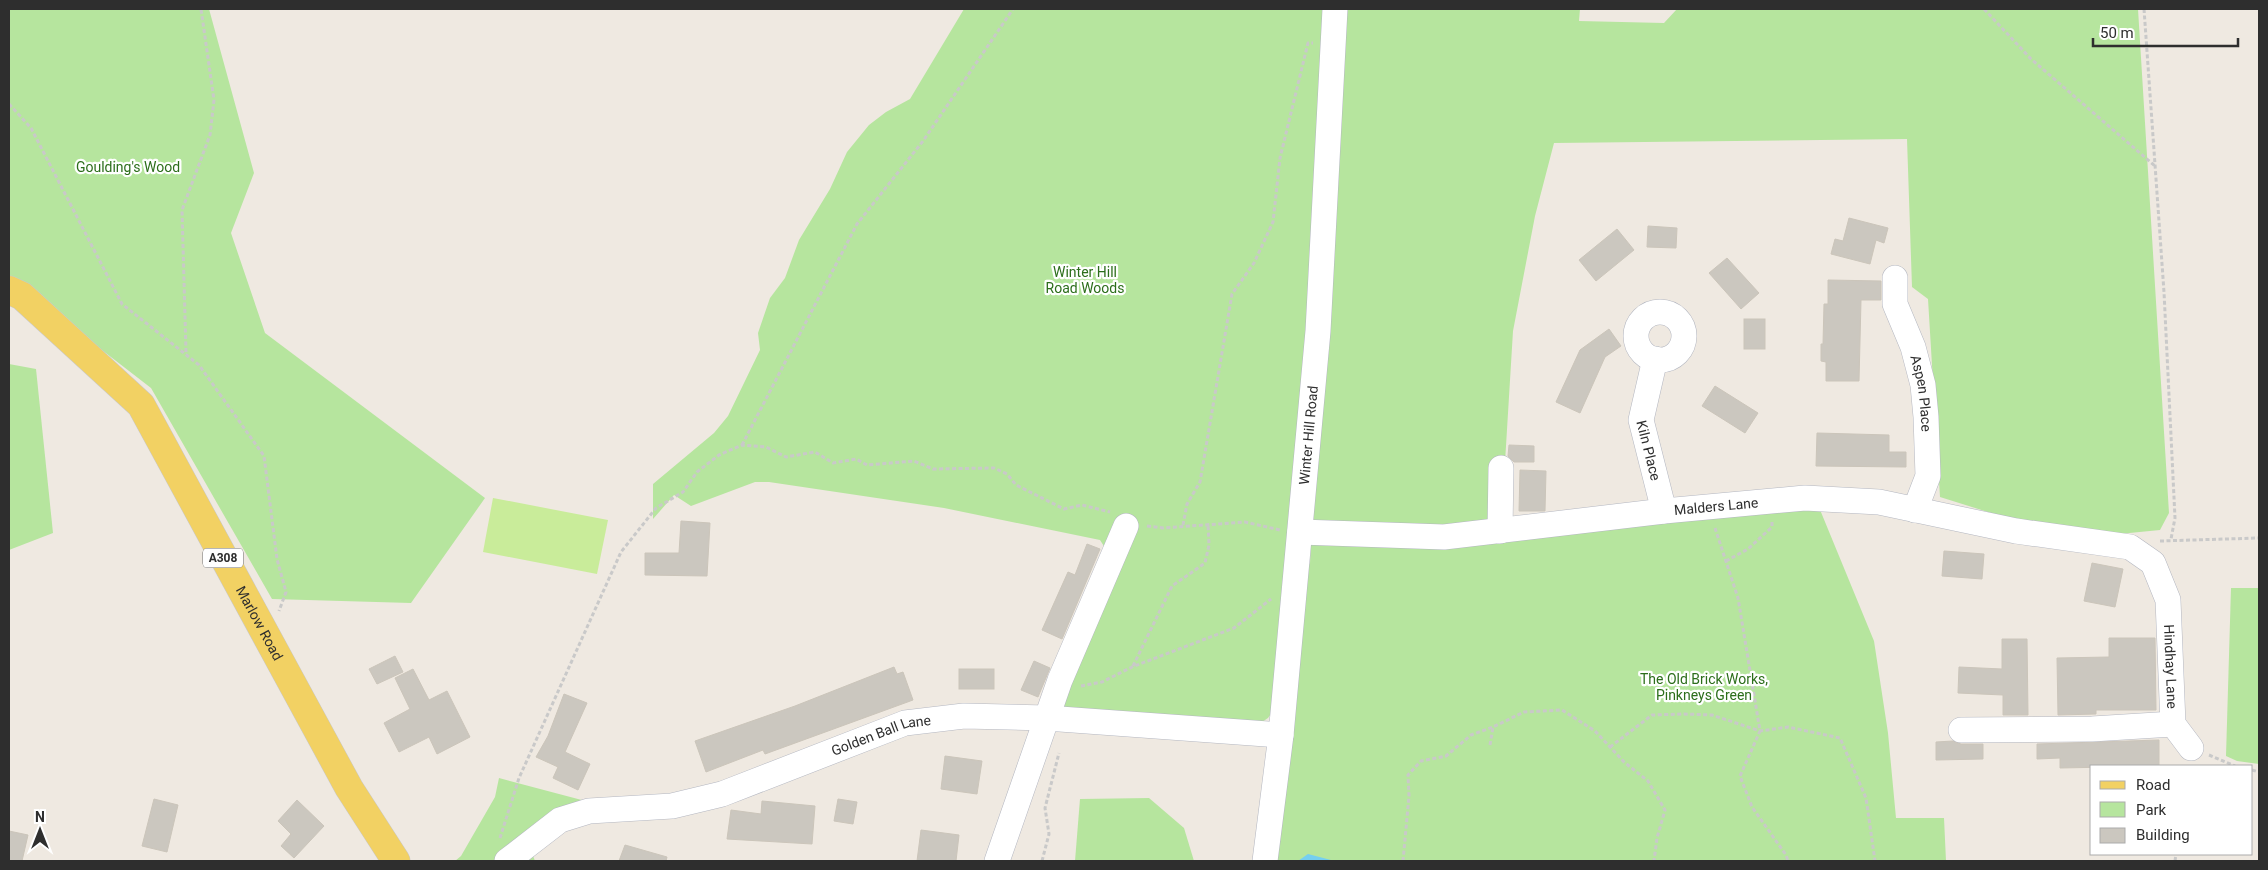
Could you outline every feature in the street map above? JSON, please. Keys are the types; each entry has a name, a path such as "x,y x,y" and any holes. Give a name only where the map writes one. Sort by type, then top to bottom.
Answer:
{"main road":[{"name":"Marlow Road","path":"9,290 22,296 141,405 268,642 349,788 396,861"}],"street":[{"name":"Winter Hill Road","path":"1265,861 1281,735 1318,331 1335,9"},
{"name":"Aspen Place","path":"1895,278 1895,304 1913,347 1923,385 1926,416 1928,476 1915,510"},
{"name":"Kiln Place","path":"1655,359 1641,420 1664,512"},
{"path":"1500,532 1501,468"},
{"name":"Malders Lane","path":"1300,534 1444,537 1805,498 1879,502 2016,531 2130,547"},
{"path":"997,861 1055,719 1060,680 1126,526"},
{"name":"Hindhay Lane","path":"2130,547 2153,563 2168,600 2173,724 2191,748"},
{"name":"Golden Ball Lane","path":"503,852 560,820 589,811 672,806 722,794 905,723 964,716 1055,719 1281,735"},
{"path":"1961,730 2092,729 2173,724"}],"path":[{"path":"186,353 182,210 210,135 214,100 201,9"},
{"path":"742,445 857,224 923,142 1012,9"},
{"path":"1984,9 2031,59 2156,166"},
{"path":"2144,9 2156,166 2175,518 2171,539 2259,538"},
{"path":"1183,525 1187,504 1200,482 1232,294 1254,262 1273,222 1280,158 1308,43 1333,44"},
{"path":"9,104 31,128 122,304 199,365 264,456 277,559 286,592 268,642"},
{"path":"503,852 519,778 621,552 656,508 683,492 697,472 719,455 742,445 766,446 786,457 815,452 833,463 856,458 867,465 914,461 933,470 994,468 1007,474 1016,485 1064,509 1082,505 1119,513 1121,524 1126,526 1164,528 1183,525 1245,522 1300,534"},
{"path":"1726,561 1748,549 1772,527 1774,501"},
{"path":"1709,507 1738,598 1760,731 1740,776 1752,807 1786,855 1788,861"},
{"path":"1132,667 1172,586 1205,563 1209,545 1208,524"},
{"path":"1060,680 1072,688 1102,682 1132,667 1234,628 1277,594 1295,593"},
{"path":"1403,861 1409,796 1408,775 1421,761 1446,756 1471,736 1524,712 1562,710 1595,731 1624,762 1648,781 1665,810 1657,838 1654,861"},
{"path":"1610,747 1652,716 1684,714 1712,716 1760,731 1788,727 1840,738 1866,798 1875,861"},
{"path":"1042,861 1049,834 1045,808 1058,759 1055,719"},
{"path":"1490,745 1493,727"},
{"path":"2191,748 2233,765"}],"green space":[{"name":"Goulding's Wood","path":"9,9 209,9 254,173 231,233 265,333 485,498 411,603 272,599 151,388 23,289 9,282"},
{"name":"Winter Hill Road Woods","path":"964,9 1580,9 1579,21 1664,23 1677,9 2138,9 2169,513 2160,530 2109,535 2023,523 1940,497 1928,299 1912,287 1907,139 1554,143 1535,216 1513,331 1501,528 1311,541 1276,707 1268,718 1256,726 1067,714 1040,703 1109,554 1100,540 944,508 769,482 755,482 691,506 674,495 653,519 653,484 714,433 728,416 760,350 758,333 770,298 785,278 799,240 830,189 847,152 869,125 886,112 910,99"},
{"path":"9,364 36,369 53,533 9,550"},
{"path":"493,498 608,520 597,574 483,552"},
{"name":"The Old Brick Works, Pinkneys Green","path":"1816,500 1874,641 1888,733 1896,818 1944,818 1946,861 1274,861 1311,544"},
{"path":"2231,588 2259,588 2259,764 2237,761 2226,756"},
{"path":"499,778 593,803 525,835 535,861 455,861 461,856 495,797"},
{"path":"1149,798 1184,828 1194,861 1075,861 1080,799"}],"water":[{"path":"1308,854 1331,860 1332,861 1298,861"}],"building":[{"path":"1849,218 1888,228 1884,243 1876,240 1870,264 1831,254 1835,239 1843,241"},
{"path":"1648,226 1677,228 1676,248 1647,247"},
{"path":"1617,229 1634,250 1596,281 1579,260"},
{"path":"1727,258 1759,293 1741,309 1709,273"},
{"path":"1828,280 1881,281 1881,300 1861,300 1859,381 1826,381 1826,362 1821,361 1821,344 1823,344 1824,304 1828,304"},
{"path":"1744,319 1765,319 1765,349 1744,349"},
{"path":"1609,329 1621,346 1605,357 1580,413 1556,402 1580,350"},
{"path":"1715,386 1758,413 1745,433 1702,406"},
{"path":"1817,433 1889,435 1889,452 1906,452 1906,467 1816,466"},
{"path":"1509,445 1534,446 1534,462 1514,462 1508,456"},
{"path":"1520,470 1546,471 1545,511 1519,511"},
{"path":"681,521 710,523 707,576 645,575 645,553 679,553"},
{"path":"1087,544 1100,549 1062,639 1042,630 1068,572 1075,575"},
{"path":"1944,551 1984,554 1982,579 1942,576"},
{"path":"2092,563 2123,569 2115,607 2084,601"},
{"path":"2109,638 2155,638 2156,710 2096,710 2096,714 2058,715 2057,658 2109,657"},
{"path":"2002,639 2027,639 2028,715 2003,715 2003,695 1958,693 1959,667 2002,669"},
{"path":"395,656 403,672 377,684 369,669"},
{"path":"1034,661 1050,668 1038,697 1021,690"},
{"path":"894,667 897,674 903,672 913,700 765,754 763,750 706,772 695,741 795,706"},
{"path":"413,669 429,700 447,691 470,737 437,754 429,737 399,752 384,723 410,709 395,678"},
{"path":"959,669 994,669 994,689 959,689"},
{"path":"564,694 587,703 565,752 590,764 578,790 553,778 558,767 536,757 548,736"},
{"path":"2159,740 2159,765 2090,765 2090,767 2060,768 2060,758 2037,759 2037,744"},
{"path":"1953,741 1961,744 1983,744 1983,759 1936,760 1936,742"},
{"path":"945,756 982,761 977,794 941,789"},
{"path":"154,799 178,805 167,852 142,846"},
{"path":"838,799 857,802 853,824 834,821"},
{"path":"297,800 324,826 294,858 281,846 291,834 278,821"},
{"path":"762,801 815,806 812,844 727,839 731,810 761,814"},
{"path":"921,830 959,835 956,861 917,861"},
{"path":"9,831 28,835 22,861 9,861"},
{"path":"625,845 667,857 666,861 619,861"}]}
